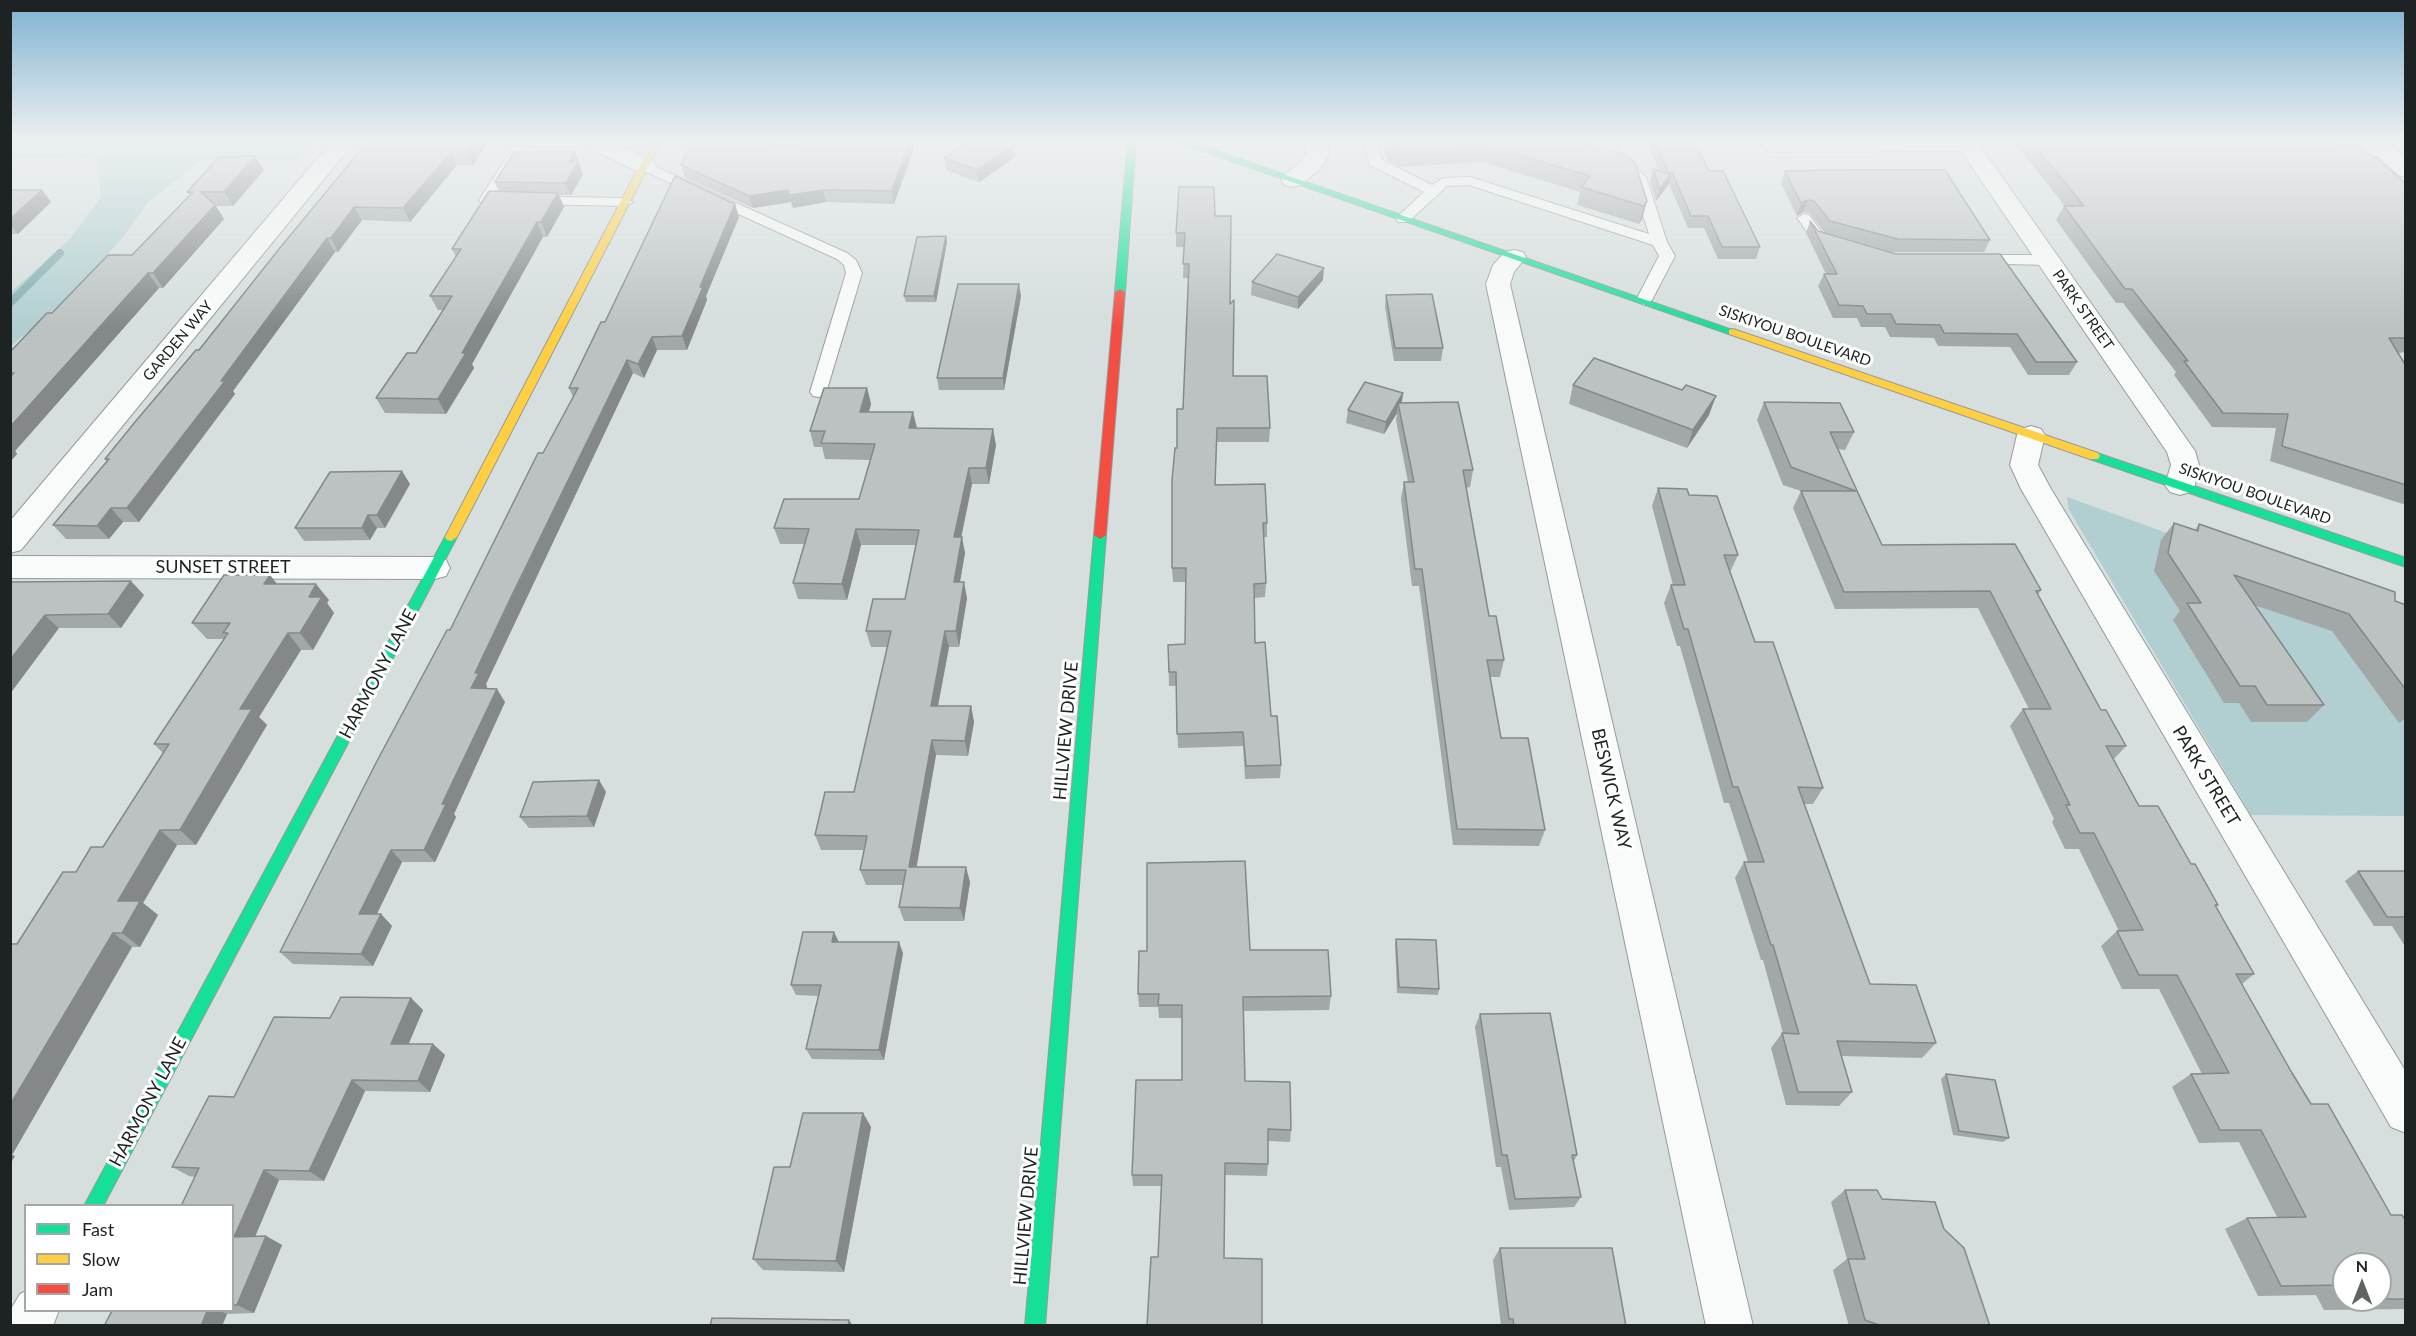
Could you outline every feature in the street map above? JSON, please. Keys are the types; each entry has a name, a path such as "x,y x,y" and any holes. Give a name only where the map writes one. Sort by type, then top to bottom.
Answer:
{"street":[{"name":"GARDEN WAY","path":"10,542 293,202"},
{"name":"HARMONY LANE","path":"94,1204 435,568 626,202"},
{"name":"HILLVIEW DRIVE","path":"1035,1326 1127,202"},
{"name":"SISKIYOU BOULEVARD","path":"1356,202 2406,563"},
{"name":"PARK STREET","path":"2008,202 2181,451 2185,465 2180,485"},
{"name":"BESWICK WAY","path":"1514,257 1502,270 1498,284 1730,1326"},
{"name":"PARK STREET","path":"2031,435 2024,465 2036,489 2406,1112"},
{"name":"SUNSET STREET","path":"10,567 435,568"},
{"path":"28,1326 35,1312"}],"lane":[{"path":"725,202 842,256 851,263 854,273 819,392"},
{"path":"1403,219 1421,202"},
{"path":"1536,202 1659,242"},
{"path":"1644,300 1667,256 1659,242 1647,202"},
{"path":"1804,218 1819,238 1839,244"},
{"path":"1959,260 2048,260"}],"shaded area":[{"path":"97,202 148,202 123,237 72,294 11,346 11,292 69,240"},
{"path":"2067,497 2405,619 2405,816 2251,815 2069,510"}],"building":[{"path":"10,202 28,202 10,219"},
{"path":"183,202 212,202 215,205 153,273 148,273 10,427 10,377 14,373 10,373 10,352 47,313 52,313 108,255 132,255"},
{"path":"318,202 408,202 403,208 354,207 331,238 327,238 221,381 225,381 127,508 111,508 97,526 53,525 109,459 105,459 135,422 196,350 199,350"},
{"path":"482,202 553,202 541,222 537,222 462,353 466,353 438,399 376,398 407,353 416,353 452,296 430,296 461,249 452,249"},
{"path":"662,202 735,204 682,336 652,337 638,364 627,360 475,673 479,673 471,688 497,689 442,804 446,804 424,850 391,850 359,914 381,914 361,954 280,952 377,761 447,630 450,630 538,453 543,453 578,388 569,388 601,322 605,322"},
{"path":"1178,202 1215,202 1215,216 1231,216 1230,304 1234,300 1233,376 1267,376 1270,428 1217,428 1215,485 1265,484 1267,523 1263,523 1266,583 1254,584 1255,643 1265,642 1271,716 1277,716 1281,765 1246,766 1243,732 1177,734 1176,672 1169,672 1168,645 1185,644 1186,568 1172,568 1172,480 1175,448 1177,448 1177,409 1183,409 1189,264 1183,264 1185,233 1176,233"},
{"path":"1632,202 1646,202 1644,206"},
{"path":"1685,202 1738,202 1760,247 1722,247 1708,216 1691,216"},
{"path":"1815,202 1966,202 1990,240 1898,239 1830,221"},
{"path":"2081,202 2406,202 2406,338 2389,338 2406,366 2406,485 2282,446 2288,414 2223,413 2184,361 2188,361 2132,289 2125,289 2064,206 2084,206"},
{"path":"1810,221 1818,231 1896,254 2000,254 2077,362 2036,362 2017,334 1944,333 1940,325 1896,324 1891,314 1867,314 1863,306 1839,305 1824,274 1837,274"},
{"path":"946,236 934,296 904,296 917,237"},
{"path":"1277,254 1324,268 1298,297 1252,282"},
{"path":"958,284 1019,284 1003,378 937,378"},
{"path":"1432,294 1443,348 1395,348 1386,295"},
{"path":"1594,358 1682,390 1686,385 1716,396 1693,430 1573,385"},
{"path":"1365,382 1403,393 1386,422 1348,410"},
{"path":"824,388 867,388 860,412 913,412 909,428 993,429 986,468 969,468 954,537 962,537 954,582 964,582 956,631 945,631 931,706 971,706 965,741 932,740 909,867 966,867 960,908 899,907 906,870 860,870 867,836 815,835 825,792 854,792 891,631 866,631 873,599 905,599 919,530 856,529 842,584 793,583 809,529 774,528 784,499 859,499 875,444 821,443 825,431 810,431"},
{"path":"1458,402 1473,470 1463,470 1489,616 1496,616 1504,660 1487,660 1501,738 1528,738 1545,830 1457,829 1422,569 1415,569 1404,482 1414,482 1398,403"},
{"path":"1764,402 1840,403 1854,432 1830,432 1882,545 2015,544 2041,590 2036,591 2101,710 2106,710 2126,746 2106,746 2139,806 2158,806 2191,864 2195,864 2254,974 2236,974 2292,1073 2311,1104 2328,1104 2391,1215 2402,1215 2406,1221 2406,1299 2392,1299 2392,1252 2332,1252 2332,1285 2281,1286 2247,1218 2306,1217 2261,1130 2220,1130 2191,1074 2229,1073 2177,975 2139,975 2117,931 2143,930 2094,833 2080,833 2066,805 2070,805 2023,709 2051,709 1990,591 1844,592 1801,491 1856,491 1791,467"},
{"path":"402,471 377,515 368,515 362,528 295,528 330,472"},
{"path":"1658,488 1687,489 1689,495 1717,496 1738,555 1724,555 1755,642 1773,642 1823,788 1798,787 1870,984 1916,985 1936,1043 1837,1041 1852,1092 1798,1092 1782,1033 1799,1034 1773,945 1771,945 1744,862 1764,862 1738,787 1733,787 1688,629 1684,629 1671,585 1685,585"},
{"path":"2174,523 2198,531 2199,524 2395,592 2395,601 2406,605 2406,690 2349,614 2234,575 2324,705 2267,705 2255,686 2240,686 2187,603 2201,603 2168,553"},
{"path":"224,575 270,575 264,584 316,584 309,597 322,597 300,633 288,633 240,709 252,709 180,830 160,830 118,901 140,901 122,933 113,933 10,1105 10,944 17,944 63,872 76,872 91,847 103,847 169,744 154,744 228,633 223,633 230,623 192,623"},
{"path":"131,581 108,614 45,615 10,660 10,582"},
{"path":"599,780 587,816 520,817 533,782"},
{"path":"1245,861 1250,950 1328,950 1331,996 1243,997 1245,1081 1290,1082 1291,1130 1268,1129 1268,1164 1225,1163 1224,1258 1262,1259 1262,1326 1147,1326 1151,1257 1158,1257 1162,1175 1132,1175 1136,1080 1182,1080 1182,1005 1158,1005 1159,994 1138,994 1139,951 1147,951 1147,863"},
{"path":"2358,871 2406,871 2406,917 2387,917"},
{"path":"803,932 834,932 832,942 899,942 879,1050 806,1049 821,985 791,985"},
{"path":"1396,939 1436,940 1439,989 1399,987"},
{"path":"341,997 411,998 391,1044 433,1044 418,1081 352,1080 309,1171 264,1170 234,1237 234,1204 182,1204 199,1168 172,1167 209,1096 234,1097 274,1017 330,1018"},
{"path":"1550,1013 1577,1155 1572,1155 1581,1197 1515,1199 1507,1155 1502,1155 1480,1014"},
{"path":"1946,1074 1995,1080 2009,1138 1959,1131"},
{"path":"803,1113 863,1113 836,1261 753,1259 774,1167 790,1167"},
{"path":"1845,1190 1877,1190 1882,1199 1935,1202 1944,1229 1964,1248 1990,1326 1882,1326 1865,1320 1848,1259 1865,1259"},
{"path":"266,1236 237,1305 234,1305 234,1237"},
{"path":"1500,1248 1612,1248 1626,1326 1514,1326 1513,1319 1509,1319"},
{"path":"111,1312 207,1312 201,1326 104,1326"},
{"path":"712,1318 849,1320 848,1326 710,1326"}],"waterway":[{"path":"10,303 60,253"}],"traffic: fast":[{"path":"1120,292 1127,202"},
{"path":"1356,202 1733,332"},
{"path":"2094,456 2406,563"},
{"path":"1035,1326 1100,535"},
{"path":"94,1204 451,537"}],"traffic: slow":[{"path":"451,537 625,202"},
{"path":"1733,332 2094,456"}],"traffic: jam":[{"path":"1100,535 1120,292"}]}
